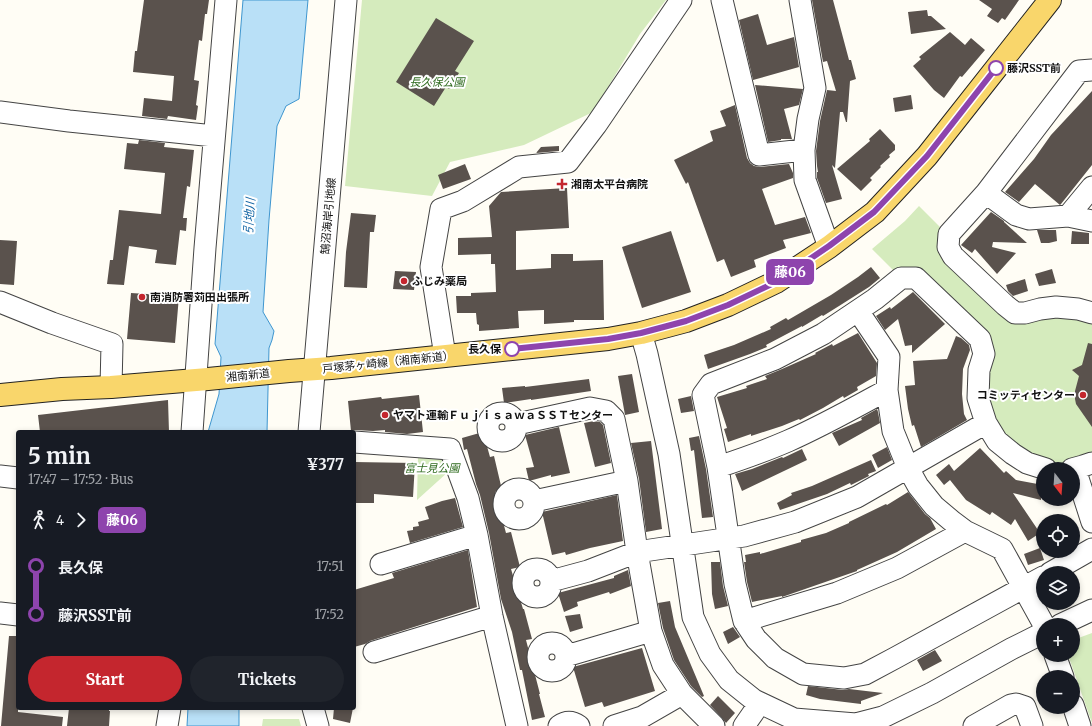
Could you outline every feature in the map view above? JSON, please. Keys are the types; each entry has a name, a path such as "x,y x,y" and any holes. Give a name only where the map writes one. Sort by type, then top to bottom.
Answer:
{"main road":[{"name":"戸塚茅ヶ崎線（湘南新道）","path":"289,371 315,370 608,339 641,333 686,321 728,305 776,282 829,246 874,212 927,156 1050,0"},
{"name":"湘南新道","path":"201,380 289,371"},
{"path":"0,395 62,389 201,380"}],"street":[{"path":"192,430 201,380 214,136 226,0"},
{"name":"鵠沼海岸引地線","path":"309,430 346,0"},
{"path":"445,356 431,267 441,210 463,201 519,167 568,162 596,125 681,0"},
{"path":"722,0 759,155 804,150"},
{"path":"800,0 816,88 808,119 804,150 805,180 829,246"},
{"path":"1092,70 1079,71 986,193 949,234 948,247 953,256 1015,313 1025,313 1056,307 1078,308 1092,313"},
{"path":"0,112 69,121 214,136"},
{"path":"1068,216 1092,187"},
{"path":"986,193 1016,215 1029,219 1068,216 1092,221"},
{"path":"1036,466 1027,463 1013,454 997,440 986,424 978,398 979,370 984,354 980,339 916,278 901,278 875,299 823,334 775,359 711,384 703,395 718,467 735,584 744,621 756,639 775,658 803,674 844,678 865,674 1036,580"},
{"path":"0,302 52,324 112,344 111,387"},
{"path":"858,310 889,357 887,390 893,431 908,468 918,486 934,506 965,531 1002,549 1040,618"},
{"path":"641,333 669,454 693,617 710,654 729,680 754,700 794,719 856,724 883,717 932,693 1036,636"},
{"path":"718,467 787,441 829,421 887,390"},
{"path":"516,424 590,408 606,412 614,419 627,480 651,631 663,665 682,694 714,726"},
{"path":"551,581 588,571 638,552 744,536 795,522 857,497 986,424"},
{"path":"356,442 450,449 468,498 477,535 492,616 517,726"},
{"path":"1080,467 1092,522"},
{"path":"0,476 16,478"},
{"path":"534,501 627,480"},
{"path":"744,621 837,594 897,568 965,531"},
{"path":"381,564 477,535"},
{"path":"1062,566 1092,549"},
{"path":"1075,618 1092,610"},
{"path":"0,613 16,615"},
{"path":"374,652 492,616"},
{"path":"566,656 651,631"},
{"path":"614,726 642,717 682,694"},
{"path":"744,726 760,703"},
{"path":"974,726 1010,705 1016,704 1025,707 1032,726"},
{"path":"168,726 170,710"},
{"path":"314,710 318,726"},
{"path":"1076,714 1080,726"},
{"path":"559,726 568,722 573,722 578,726"}],"green space":[{"name":"長久保公園","path":"362,0 666,0 640,34 593,112 524,145 450,162 432,196 345,186"},
{"path":"919,206 944,231 999,310 1051,312 1092,319 1092,456 1072,462 1047,462 1039,460 1006,438 992,417 986,388 991,360 872,249 905,221"},
{"name":"富士見公園","path":"418,455 442,456 448,472 417,500"},
{"path":"1092,633 1092,723 1080,689 1080,670 1073,670 1070,662 1080,662 1080,637"},
{"path":"263,719 299,719 301,726 262,726"}],"water":[{"name":"引地川","path":"243,0 308,0 299,99 286,106 277,126 263,312 274,331 269,348 267,430 209,430 219,394 221,357 215,344"},
{"path":"188,710 239,710 239,726 187,726"}],"building":[{"path":"144,0 209,0 207,14 205,14 202,41 199,40 194,80 199,81 196,120 168,116 167,119 142,116 144,98 172,101 174,76 133,72"},
{"path":"812,0 833,0 849,60 851,60 856,79 850,81 847,122 843,112 840,112 835,168 832,165 842,199 826,203 817,178 818,172 816,151 820,121 827,90 836,91 827,61 823,62"},
{"path":"979,0 1019,0 1005,20 1002,18 998,23 987,16 992,9"},
{"path":"927,10 928,16 931,16 946,29 911,34 908,12"},
{"path":"758,14 767,45 794,37 799,67 753,80 739,20"},
{"path":"436,18 474,41 455,71 459,73 449,89 446,87 434,106 396,82"},
{"path":"950,32 965,45 971,38 985,50 962,77 960,76 944,98 934,90 913,66 921,59 919,57"},
{"path":"755,85 803,89 799,105 784,109 792,139 781,139 768,142"},
{"path":"1092,91 1092,165 1061,204 1060,205 1035,184 1019,202 1005,192 1034,159 1051,135"},
{"path":"911,95 913,109 895,112 893,98"},
{"path":"735,105 747,158 750,163 754,166 760,167 789,164 793,173 793,178 762,189 775,225 805,217 811,233 783,240 786,248 754,260 756,267 731,277 724,259 717,262 688,182 686,184 674,160 713,141 710,131 726,126 720,111"},
{"path":"880,129 895,145 895,150 870,178 872,180 861,191 837,169 870,141 869,139"},
{"path":"139,140 165,143 164,147 194,150 190,187 187,186 183,218 187,218 186,231 180,230 176,265 155,263 157,250 129,246 124,285 107,284 110,260 113,260 119,210 161,214 165,173 124,169 127,143 138,144"},
{"path":"559,146 559,151 536,153 541,147"},
{"path":"465,164 471,179 443,189 438,175"},
{"path":"567,188 569,228 516,231 516,270 551,268 551,254 573,254 573,261 603,260 604,320 574,320 574,322 544,324 544,310 518,311 519,328 479,331 476,313 457,313 456,296 471,296 471,293 496,292 495,264 491,264 491,254 458,255 458,238 492,237 489,206 501,192"},
{"path":"991,212 1004,221 1027,243 993,242 992,247 1016,253 997,274 975,249 972,253 961,245"},
{"path":"351,213 376,215 374,232 370,232 367,288 344,287 346,252"},
{"path":"1037,230 1056,230 1057,241 1041,243"},
{"path":"671,231 691,292 642,308 622,247"},
{"path":"1072,231 1089,233 1089,244 1071,244"},
{"path":"0,240 17,241 14,285 0,284"},
{"path":"871,267 880,278 869,287 839,306 823,316 822,315 766,345 767,347 708,369 704,355 734,345 771,329 770,327 786,318 788,320 831,295"},
{"path":"1052,269 1056,283 1039,286 1035,274"},
{"name":"ふじみ薬局","path":"395,271 416,272 414,290 393,289"},
{"path":"1025,279 1028,291 1013,296 1008,291 1006,285"},
{"path":"913,292 945,324 912,353 912,345 905,346 898,319 885,330 876,316 890,307 891,309"},
{"path":"131,293 179,296 175,343 127,339"},
{"path":"858,333 877,363 876,376 857,387 858,390 844,398 843,396 800,420 799,419 782,426 728,442 724,429 727,428 717,397 747,388 746,386 767,379 765,376 816,354 815,353 832,344 833,346"},
{"path":"956,336 961,338 969,345 970,350 963,369 962,394 964,414 967,420 921,447 914,425 912,426 905,386 915,385 913,361 947,359"},
{"name":"コミッティセンター","path":"1088,343 1092,344 1092,427 1076,404 1075,391 1079,376 1072,370 1082,365"},
{"path":"632,374 639,412 625,415 618,376"},
{"path":"589,379 591,391 504,403 502,388 525,387"},
{"name":"ヤマト運輸ＦｕｊｉｓａｗａＳＳＴセンター","path":"419,395 423,432 407,434 385,432 385,430 351,430 348,401 381,397 382,399"},
{"path":"691,396 694,411 681,413 678,399"},
{"path":"168,400 169,430 40,430 38,415"},
{"path":"877,409 880,423 839,446 832,433 862,420 861,418"},
{"path":"594,421 600,422 603,425 611,463 595,467 584,423"},
{"path":"559,427 570,473 551,477 551,475 529,481 526,468 534,467 525,435"},
{"path":"483,432 490,457 494,456 502,490 495,492 506,533 511,532 520,567 511,569 532,639 526,640 545,717 532,720 522,670 520,670 512,632 501,599 489,533 480,495 467,449 464,450 462,438"},
{"path":"699,436 706,469 713,517 702,518 694,450 691,451 689,438"},
{"path":"651,441 662,529 646,532 639,479 631,443"},
{"path":"887,447 892,460 878,468 872,455"},
{"path":"980,448 1004,473 1006,471 1016,480 1036,484 1036,499 1013,493 1036,527 1036,536 1028,541 1015,519 1011,525 992,512 990,515 966,500 950,480 944,485 936,475 949,464 954,471"},
{"path":"802,449 807,460 742,491 735,474 782,457 783,458"},
{"path":"871,460 876,471 868,474 869,476 851,485 850,483 827,494 780,510 777,503 792,495 791,493 812,486"},
{"path":"356,462 415,463 413,497 374,494 374,503 356,503"},
{"path":"908,492 925,514 930,518 936,529 897,552 857,571 782,597 752,602 744,562 746,562 745,555 760,552 760,554 826,533 886,504 887,505"},
{"path":"617,495 623,541 566,555 565,552 552,555 542,512"},
{"path":"455,498 463,527 410,543 407,531 413,530 413,527 419,526 418,522 429,519 425,507"},
{"path":"468,550 477,607 356,646 356,589 394,578 392,573"},
{"path":"1036,550 1036,558 1043,558 1044,560 1028,565 1024,554"},
{"path":"711,562 720,562 723,586 728,606 715,609 712,594"},
{"path":"628,570 631,586 610,594 609,592 577,602 578,606 564,612 558,593 614,578 614,576"},
{"path":"670,601 675,627 704,696 702,697 691,686 674,660 663,628 658,603"},
{"path":"580,614 583,628 570,632 565,616"},
{"path":"733,627 740,637 728,644 723,632"},
{"path":"9,636 16,636 16,710 18,710 18,712 63,717 62,726 1,726"},
{"path":"642,648 655,691 604,707 602,702 585,707 573,667"},
{"path":"935,650 942,661 923,671 917,660"},
{"path":"808,686 883,693 861,701 861,704 820,699 806,695"},
{"path":"718,696 735,713 726,723 710,705"},
{"path":"69,710 110,711 109,726 67,726"},
{"path":"334,710 353,710 350,723 333,719"}],"bus line":[{"name":"藤06","path":"512,349 608,339 641,333 686,321 728,305 776,282 829,246 874,212 927,156 996,68"}],"place":[{"name":"藤沢SST前","path":"996,68"},
{"name":"湘南太平台病院","path":"562,184"},
{"name":"ふじみ薬局","path":"404,281"},
{"name":"南消防署苅田出張所","path":"142,297"},
{"name":"長久保","path":"512,349"},
{"name":"コミッティセンター","path":"1083,395"},
{"name":"ヤマト運輸ＦｕｊｉｓａｗａＳＳＴセンター","path":"385,415"}]}
